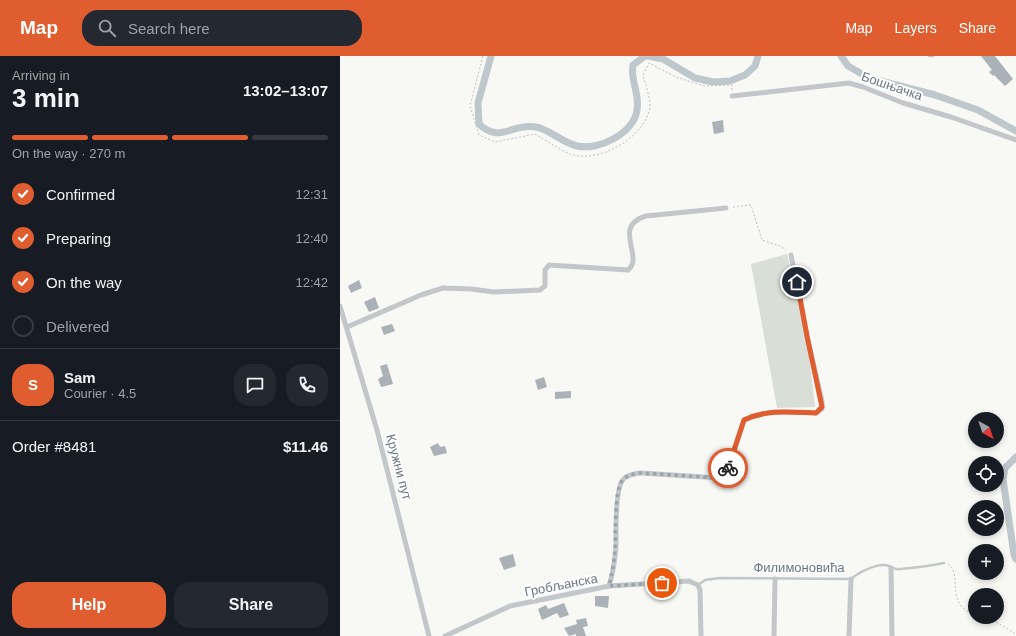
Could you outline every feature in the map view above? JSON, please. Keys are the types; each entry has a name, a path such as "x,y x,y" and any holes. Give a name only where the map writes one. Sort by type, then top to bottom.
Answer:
{"street":[{"name":"Бошњачка","path":"732,96 848,83 863,87 903,103 951,117 1016,140"},
{"path":"347,328 421,295 442,288 471,289 494,292 540,290 545,286 546,270 549,265 628,270 633,261 630,232 632,224 640,218 646,216 726,208"},
{"name":"Гробљанска","path":"445,636 510,606 609,586 614,563 620,483 625,478 632,474 641,473 720,478 728,471 744,420 757,414 774,412 816,413 822,409 822,401 791,255"},
{"name":"Кружни пут","path":"340,306 378,430 429,636"},
{"path":"891,568 892,636"},
{"path":"774,636 775,579"},
{"path":"849,636 851,579"},
{"name":"Филимоновића","path":"609,586 689,581 698,585"},
{"path":"698,585 700,590 701,636"}],"lane":[{"name":"Филимоновића","path":"698,585 705,580 719,578 851,579 869,568 886,566 896,570 944,563"}],"path":[{"path":"482,56 470,106 479,135 495,142 535,134 570,154 588,156 610,152 640,130 650,107 643,75 649,62 676,77 704,86 732,85 732,96"},
{"path":"726,208 751,205 762,240 780,246 791,255"},
{"path":"944,563 949,564 953,569 958,600 968,612"},
{"path":"999,624 1016,634"}],"shaded area":[{"path":"787,254 807,336 815,407 777,408 751,264"}],"building":[{"path":"981,56 995,56 1013,79 1005,86 989,72 992,70"},
{"path":"723,120 724,132 714,134 712,122"},
{"path":"359,280 362,288 351,293 348,286"},
{"path":"375,297 379,308 369,312 364,302"},
{"path":"392,324 395,331 384,335 381,327"},
{"path":"387,364 393,384 381,387 378,379 383,376 380,366"},
{"path":"544,377 547,387 538,390 535,380"},
{"path":"571,391 571,398 555,399 555,392"},
{"path":"438,443 440,447 445,446 447,453 434,456 430,447"},
{"path":"513,554 516,566 504,570 499,558"},
{"path":"595,596 609,596 608,608 595,606"},
{"path":"564,603 569,615 560,618 557,613 542,620 538,609 546,605 548,609"},
{"path":"586,618 588,626 583,627 586,636 576,636 576,634 569,636 564,628 577,624 576,620"}],"waterway":[{"path":"491,56 478,103 479,124 486,130 500,133 520,128 536,127 545,130 566,142 577,146 586,147 605,143 622,133 629,126 634,118 638,104 632,71 633,65 645,56"},
{"path":"648,56 663,59 695,78 713,82 730,81 745,75 755,66 758,56"},
{"path":"841,56 848,66 869,78 935,95 978,110 1016,131"},
{"path":"1016,457 1005,468 1003,479 1014,555 1016,559"}],"way so far":[{"path":"662,583 609,586 612,577 616,548 620,483 632,474 641,473 714,479 724,476 728,471 728,468"}],"route":[{"path":"728,468 744,420 757,414 774,412 816,413 822,409 822,401 807,336 797,282"}]}
